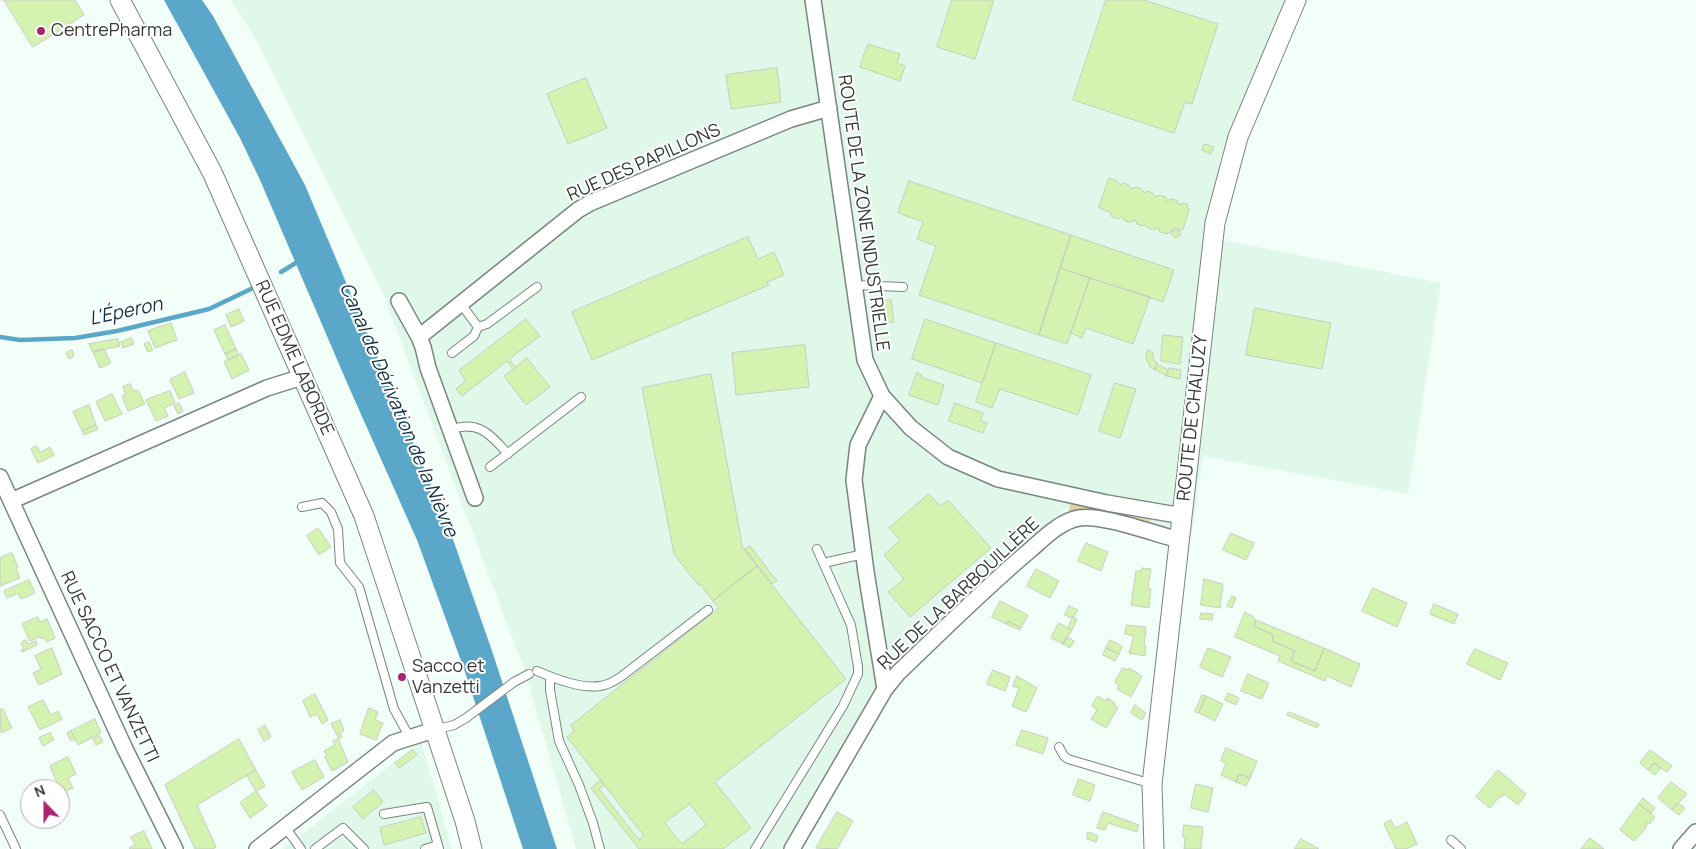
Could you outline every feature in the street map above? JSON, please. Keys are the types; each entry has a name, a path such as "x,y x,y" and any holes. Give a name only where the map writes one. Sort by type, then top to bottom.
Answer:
{"street":[{"name":"RUE EDME LABORDE","path":"120,0 212,172 364,516 465,821 472,849"},
{"name":"ROUTE DE LA ZONE INDUSTRIELLE","path":"813,0 865,360 882,396 911,428 948,457 998,479 1107,503 1182,516"},
{"name":"ROUTE DE CHALUZY","path":"1154,849 1152,784 1215,223 1238,137 1296,0"},
{"name":"RUE DES PAPILLONS","path":"419,337 564,221 590,203 791,119 829,108"},
{"path":"399,301 423,347 428,368 475,498"},
{"path":"11,501 267,388 302,377"},
{"path":"882,396 858,445 854,480 885,689"},
{"name":"RUE SACCO ET VANZETTI","path":"0,477 125,749 174,849"},
{"name":"RUE DE LA BARBOUILLÈRE","path":"792,849 885,689 898,673 1008,569 1060,526 1080,518 1092,518 1179,540"},
{"path":"257,849 393,743 434,730"},
{"path":"1681,849 1696,832"}],"lane":[{"path":"854,285 903,287"},
{"path":"452,353 474,336 478,327 487,324 537,287"},
{"path":"461,304 478,327"},
{"path":"490,467 581,397"},
{"path":"450,430 463,426 480,428 508,454"},
{"path":"302,506 322,503 331,512 338,529 340,563 359,586 394,709 410,738"},
{"path":"755,849 843,706 858,674 851,624 817,549"},
{"path":"823,563 864,554"},
{"path":"537,671 550,677 595,686 610,684 708,610"},
{"path":"434,730 454,725 466,718 514,682 528,674"},
{"path":"550,677 550,690 559,741 579,785 600,849"},
{"path":"1059,747 1068,759 1152,784"},
{"path":"384,814 427,807 439,847 426,849"},
{"path":"0,815 16,849"},
{"path":"285,827 301,849"},
{"path":"315,849 343,828 364,849"},
{"path":"1451,840 1461,849"}],"shaded area":[{"path":"231,0 1285,0 1221,154 1206,237 1441,283 1408,494 1203,456 1192,532 1066,508 905,655 822,778 781,849 576,849 526,675 384,296 255,38"},
{"path":"1071,503 1150,520 1148,527 1068,514"},
{"path":"421,741 452,849 283,849"}],"water":[{"name":"Canal de Dérivation de la Nièvre","path":"164,0 202,0 213,16 305,185 448,525 492,651 557,849 523,849 464,669 417,540 260,180 240,138"}],"building":[{"name":"CentrePharma","path":"4,0 75,0 84,15 33,47"},
{"path":"952,0 994,0 975,59 937,47"},
{"path":"1106,0 1144,0 1218,24 1192,104 1185,102 1174,133 1073,100"},
{"path":"868,44 900,54 897,63 905,66 900,81 860,67"},
{"path":"777,68 781,102 731,109 726,75"},
{"path":"586,78 607,128 568,144 547,94"},
{"path":"1204,144 1214,147 1211,154 1202,150"},
{"path":"1109,178 1117,181 1120,185 1123,183 1129,185 1131,189 1136,187 1142,189 1144,193 1148,191 1153,193 1155,197 1159,195 1166,197 1167,201 1171,199 1177,200 1179,205 1187,204 1189,210 1183,229 1179,231 1171,230 1166,234 1160,232 1158,228 1153,230 1146,225 1141,226 1135,220 1129,222 1125,221 1123,217 1118,219 1112,217 1110,212 1099,208"},
{"path":"909,181 1071,235 1039,335 919,295 936,246 917,239 923,222 898,213"},
{"path":"1176,228 1181,233 1176,238 1171,233"},
{"path":"1071,235 1174,270 1163,302 1060,268"},
{"path":"748,237 758,259 774,252 784,275 767,282 769,285 592,360 572,312"},
{"path":"1060,268 1090,278 1067,344 1039,335"},
{"path":"1090,278 1150,297 1133,344 1086,328 1082,338 1071,333"},
{"path":"891,300 894,322 887,323 884,301"},
{"path":"1255,308 1331,323 1322,369 1246,355"},
{"path":"239,309 244,321 231,327 226,315"},
{"path":"526,319 540,336 509,359 515,367 527,358 550,387 526,405 504,376 513,369 507,361 462,396 456,389 466,381 459,371"},
{"path":"925,319 996,343 982,383 912,359"},
{"path":"171,323 177,340 155,348 148,331"},
{"path":"225,325 236,349 225,354 214,330"},
{"path":"1163,335 1183,337 1180,364 1161,361"},
{"path":"131,338 134,344 123,348 121,342"},
{"path":"118,339 120,346 93,352 89,344"},
{"path":"149,342 153,350 148,352 144,344"},
{"path":"996,343 1091,375 1078,415 1000,389 992,408 976,402"},
{"path":"805,345 809,387 736,395 732,353"},
{"path":"104,349 111,363 100,368 93,352"},
{"path":"236,349 239,355 228,360 225,354"},
{"path":"72,350 74,356 69,359 66,353"},
{"path":"1148,350 1153,353 1153,358 1157,364 1155,370 1150,367 1146,358"},
{"path":"241,354 249,370 232,379 224,362"},
{"path":"1157,364 1168,370 1167,376 1155,370"},
{"path":"1169,368 1181,370 1180,379 1167,376"},
{"path":"185,372 194,393 179,399 170,380"},
{"path":"917,373 922,375 921,377 944,385 938,405 909,395"},
{"path":"711,374 743,550 757,566 713,601 674,554 642,388"},
{"path":"1115,383 1136,389 1120,438 1099,431"},
{"path":"130,384 134,391 138,390 145,404 128,411 122,396 126,395 123,387"},
{"path":"170,391 175,403 164,408 168,416 156,421 146,400"},
{"path":"112,394 122,414 105,421 96,402"},
{"path":"179,403 183,411 178,414 174,406"},
{"path":"955,403 983,413 981,421 987,423 983,433 949,421"},
{"path":"89,405 96,425 82,431 73,412"},
{"path":"96,425 98,429 84,435 82,431"},
{"path":"37,446 40,452 50,447 54,455 38,463 31,449"},
{"path":"929,494 940,506 948,500 991,548 910,617 888,592 904,579 884,555 900,540 889,528"},
{"path":"318,528 331,547 319,555 307,536"},
{"path":"1231,533 1254,543 1246,560 1223,550"},
{"path":"1086,543 1108,552 1101,571 1078,561"},
{"path":"750,546 777,581 772,584 745,549"},
{"path":"12,553 20,578 0,586 0,558"},
{"path":"757,566 846,679 715,782 751,828 723,849 639,849 591,788 601,780 567,737 574,731 571,725 719,608 713,601","holes":["603,783 644,836 639,840 599,789 604,785","690,804 706,825 682,844 665,823"]},
{"path":"1142,568 1151,569 1148,588 1151,589 1149,608 1131,605 1136,571 1141,571"},
{"path":"1036,569 1059,581 1050,598 1027,586"},
{"path":"1204,579 1223,584 1220,608 1201,605"},
{"path":"29,580 35,593 21,599 18,593 7,598 4,591"},
{"path":"1373,588 1407,603 1397,627 1362,611"},
{"path":"1232,596 1236,598 1232,608 1227,606"},
{"path":"1000,601 1028,615 1021,628 1008,621 1006,624 992,617"},
{"path":"1434,604 1458,614 1454,624 1430,614"},
{"path":"1069,606 1078,610 1072,618 1065,615"},
{"path":"1245,612 1256,620 1254,626 1274,635 1272,641 1295,651 1291,661 1315,671 1324,648 1360,664 1351,687 1327,676 1325,681 1278,661 1280,656 1235,637"},
{"path":"1201,613 1213,614 1212,620 1200,619"},
{"path":"38,617 40,622 47,619 55,638 46,642 44,637 30,641 22,624"},
{"path":"1073,617 1077,619 1072,630 1068,628"},
{"path":"1256,620 1324,648 1315,671 1291,661 1295,651 1272,641 1274,635 1254,626"},
{"path":"1008,621 1021,628 1020,630 1006,624"},
{"path":"1059,623 1072,630 1063,644 1051,638"},
{"path":"1127,625 1146,627 1145,656 1129,653 1134,636 1125,634"},
{"path":"1067,637 1074,641 1070,648 1063,644"},
{"path":"26,640 28,644 36,641 37,645 22,652 21,650 24,649 21,643"},
{"path":"1110,640 1122,646 1119,654 1106,648"},
{"path":"52,648 62,674 39,685 33,673 41,669 35,656"},
{"path":"1106,648 1119,654 1115,661 1103,655"},
{"path":"1208,648 1231,657 1222,677 1200,667"},
{"path":"1475,649 1508,663 1500,680 1467,664"},
{"path":"1123,668 1128,670 1129,668 1142,676 1131,697 1117,689 1119,685 1115,682"},
{"path":"993,670 1010,677 1005,691 987,684"},
{"path":"1248,674 1269,683 1262,699 1241,691"},
{"path":"1017,676 1037,688 1026,712 1012,706 1019,688 1013,686"},
{"path":"1228,693 1239,698 1236,705 1225,700"},
{"path":"315,694 328,720 322,724 317,714 310,717 303,701"},
{"path":"1202,695 1206,696 1199,713 1195,712"},
{"path":"1098,696 1106,701 1107,698 1115,703 1114,705 1118,708 1106,728 1091,719 1097,710 1092,706"},
{"path":"1206,696 1223,704 1215,721 1199,713"},
{"path":"43,700 51,715 58,711 62,719 40,730 28,707"},
{"path":"1135,705 1146,713 1142,720 1131,713"},
{"path":"369,708 378,712 375,720 383,723 376,740 360,734"},
{"path":"3,709 12,728 1,733 0,710"},
{"path":"1289,712 1319,724 1317,728 1287,715"},
{"path":"95,719 101,733 78,745 71,731"},
{"path":"340,720 344,730 340,733 342,737 339,739 331,724"},
{"path":"265,725 271,737 264,741 258,730"},
{"path":"1022,730 1048,738 1043,754 1016,745"},
{"path":"71,731 75,739 71,741 67,733"},
{"path":"50,733 54,740 43,746 39,738"},
{"path":"100,736 103,742 96,745 93,739"},
{"path":"239,739 256,770 197,805 216,847 213,849 195,849 165,785"},
{"path":"338,739 348,762 332,771 324,751 335,745 333,741"},
{"path":"1226,748 1257,761 1250,778 1239,774 1236,782 1221,775 1226,763 1221,761"},
{"path":"413,750 417,755 399,768 395,763"},
{"path":"1650,750 1672,766 1667,772 1654,763 1648,770 1640,763"},
{"path":"68,757 76,774 68,779 55,779 50,766"},
{"path":"315,760 324,777 302,790 292,772"},
{"path":"1654,763 1661,768 1655,775 1648,770"},
{"path":"256,770 265,786 256,791 247,776"},
{"path":"1498,770 1526,794 1518,805 1504,794 1490,808 1476,797"},
{"path":"1239,774 1250,778 1246,786 1236,782"},
{"path":"1079,779 1095,785 1090,801 1073,795"},
{"path":"1671,782 1687,794 1672,810 1658,798"},
{"path":"1196,784 1213,788 1208,812 1191,808"},
{"path":"374,790 383,802 363,819 353,807"},
{"path":"256,791 267,806 250,818 240,803"},
{"path":"1643,798 1655,808 1651,813 1639,804"},
{"path":"1678,803 1685,808 1679,815 1672,810"},
{"path":"1639,804 1655,817 1650,824 1648,822 1645,829 1634,841 1620,830"},
{"path":"837,812 853,821 837,849 816,848"},
{"path":"1103,812 1139,825 1137,832 1108,823 1105,830 1097,828"},
{"path":"421,817 426,833 384,845 380,828"},
{"path":"1391,820 1395,828 1407,822 1417,844 1406,849 1396,849 1384,824"},
{"path":"1184,825 1203,827 1201,849 1184,849"},
{"path":"144,831 152,849 130,849 135,845 131,837"},
{"path":"1088,832 1098,836 1096,842 1087,839"},
{"path":"1590,838 1604,849 1581,849"},
{"path":"1301,839 1319,849 1295,849"}],"waterway":[{"name":"L'Éperon","path":"281,272 299,261"},
{"name":"L'Éperon","path":"0,337 20,340 75,338 117,331 209,309 253,288"}],"place":[{"name":"CentrePharma","path":"41,31"},
{"name":"Sacco et Vanzetti","path":"402,677"}]}
